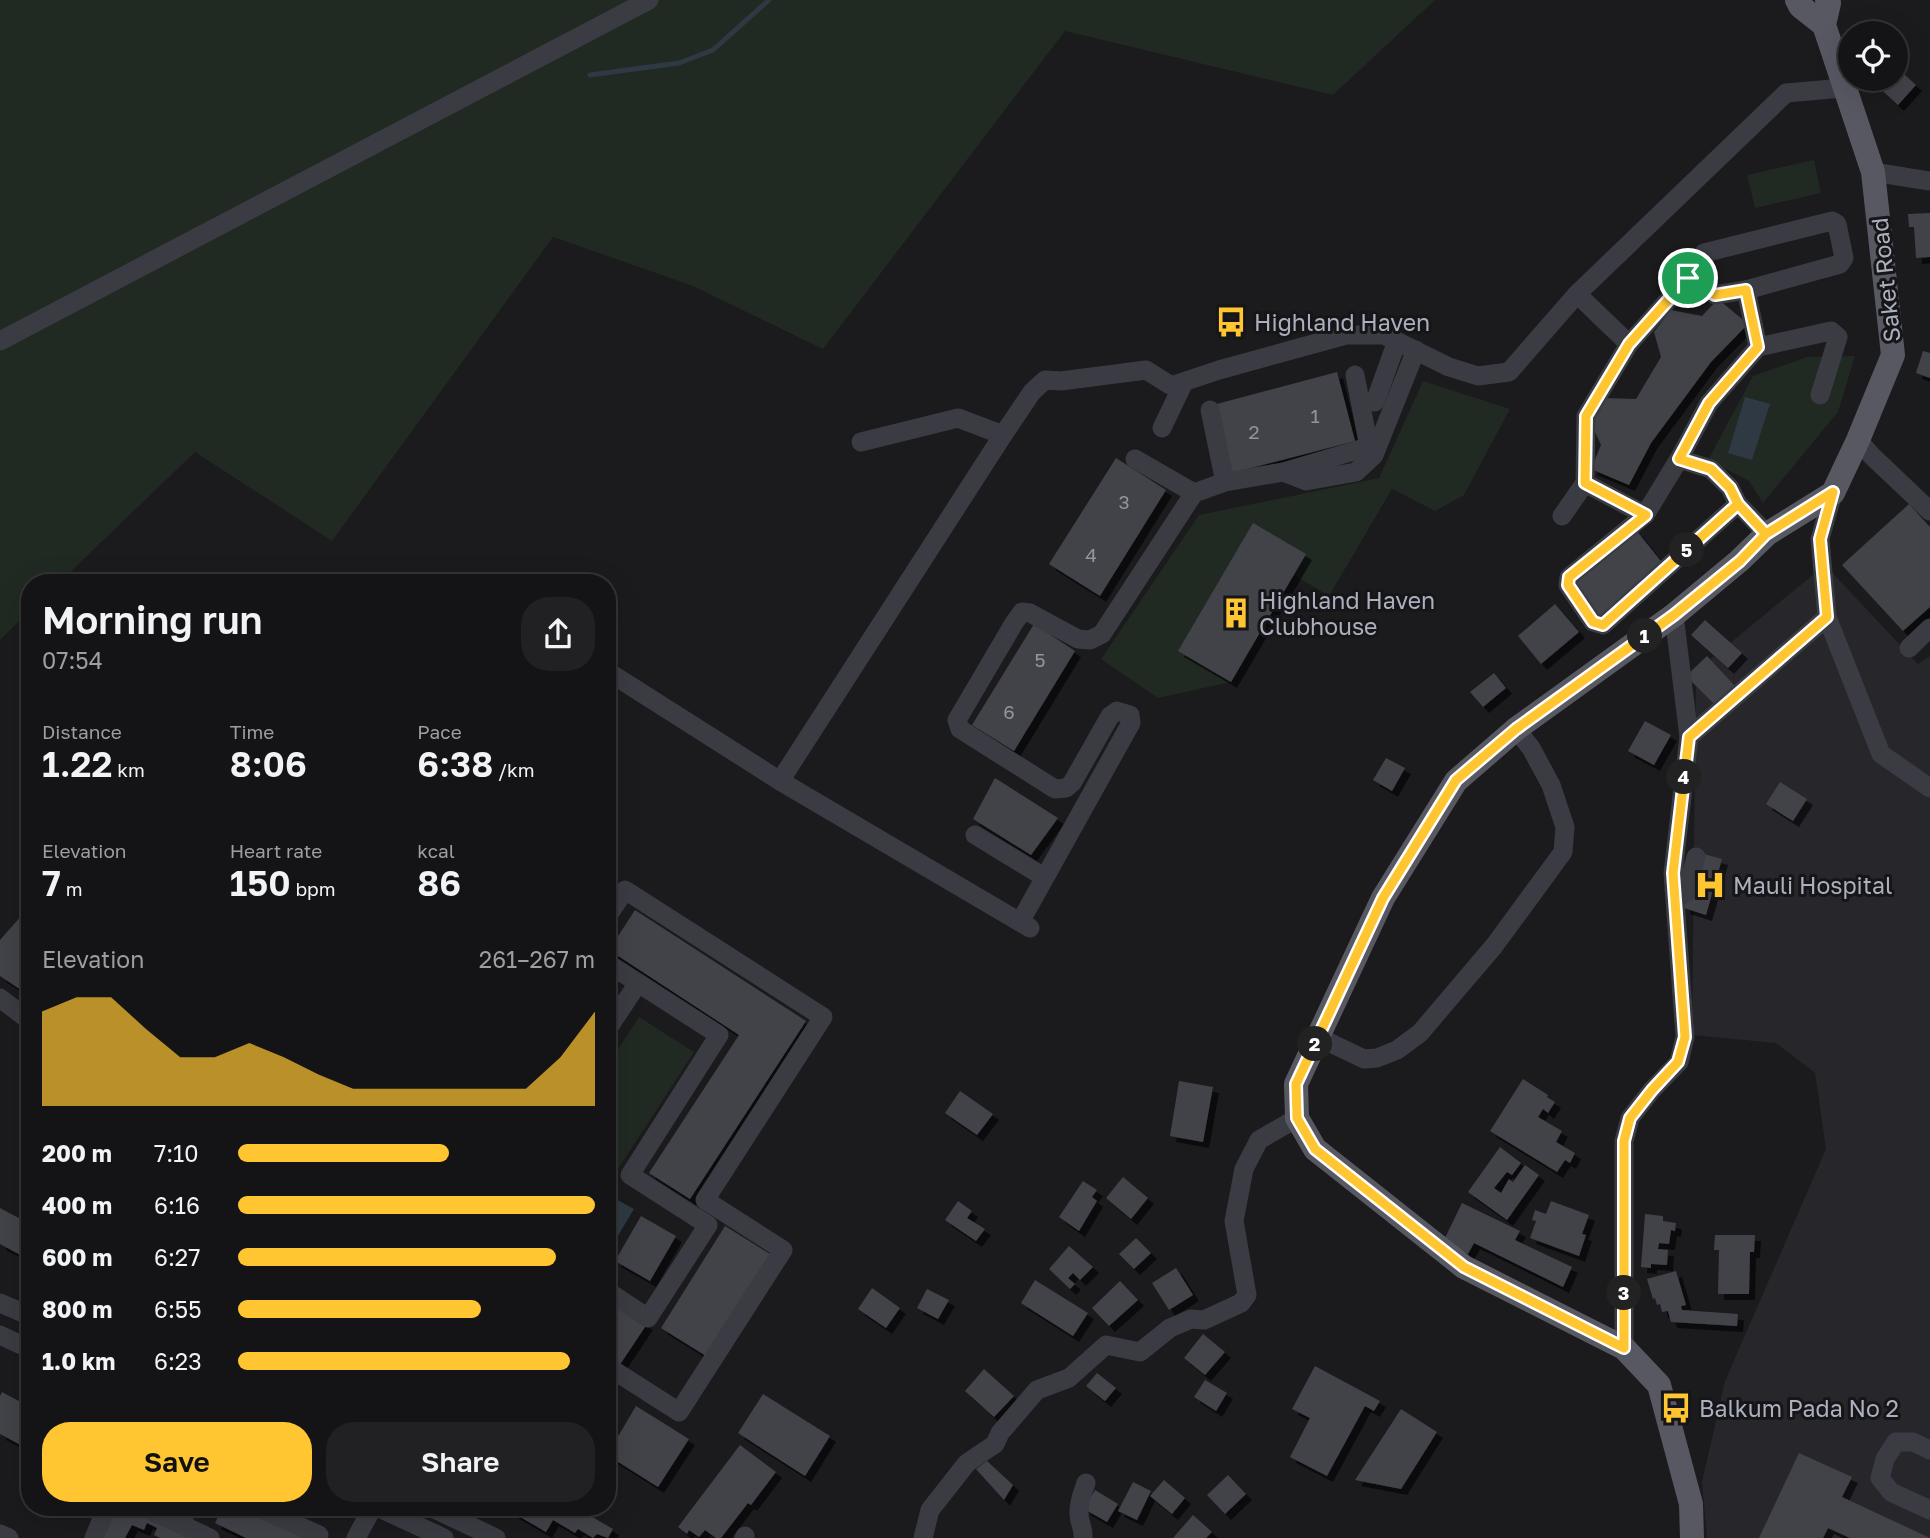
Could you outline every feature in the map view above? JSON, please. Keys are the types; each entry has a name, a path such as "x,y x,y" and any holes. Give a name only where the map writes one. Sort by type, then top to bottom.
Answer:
{"main road":[{"path":"1797,0 1800,6 1824,25 1829,3 1827,0"},
{"name":"Saket Road","path":"1824,25 1838,71"},
{"name":"Saket Road","path":"1833,492 1893,355 1873,172 1844,91"},
{"path":"1692,1538 1692,1504 1659,1385 1624,1348 1464,1267 1315,1149 1297,1118 1296,1084 1383,898 1456,780 1516,729 1674,615 1740,561 1766,534 1833,492"}],"street":[{"path":"0,341 649,0"},
{"path":"780,781 1003,435 1032,392 1045,380 1146,370 1170,385 1346,335 1384,335 1450,367 1478,376 1508,372 1577,294 1786,93 1838,88"},
{"path":"1873,172 1930,181"},
{"path":"1562,516 1585,483 1586,416 1629,344 1688,278 1704,253 1832,221 1837,224 1844,258 1840,264 1746,290 1715,295 1688,278"},
{"path":"1746,290 1758,347"},
{"path":"1577,294 1629,344"},
{"path":"1738,504 1603,625 1593,622 1568,585 1569,577 1646,515 1709,403 1758,347 1831,331 1838,338 1820,395"},
{"path":"1375,402 1397,341"},
{"path":"1283,471 1306,481 1356,472 1374,455 1416,351"},
{"path":"616,677 780,781 1025,925 1044,877 1131,723 1130,715 1117,711 1110,716 1072,783 1066,788 1055,789 960,730 957,720 1022,612 1078,639 1090,640 1102,634 1194,493 1226,482 1283,471 1364,448 1368,442 1355,375"},
{"path":"1162,428 1184,382"},
{"path":"1210,410 1226,482"},
{"path":"861,442 958,418 1003,435"},
{"path":"1858,440 1930,511"},
{"path":"1135,459 1194,493"},
{"path":"1679,459 1711,469 1730,488 1738,504 1766,534"},
{"path":"1585,483 1646,515"},
{"path":"1833,492 1820,539 1827,617 1881,754 1930,788"},
{"path":"1624,1348 1624,1141 1630,1118 1678,1062 1685,1037 1681,891 1689,737 1674,615"},
{"path":"1689,737 1827,617"},
{"path":"1909,648 1930,628"},
{"path":"1318,1037 1364,1059 1377,1058 1397,1050 1420,1033 1494,946 1563,852 1565,827 1552,785 1531,748 1516,729"},
{"path":"975,835 1044,877"},
{"path":"1681,891 1696,857"},
{"path":"616,904 625,890 823,1017 705,1200 783,1250 679,1412 616,1372"},
{"path":"616,969 719,1035 630,1175 708,1225 648,1318 616,1298"},
{"path":"616,1016 638,983"},
{"path":"0,998 21,1014"},
{"path":"923,1538 930,1510 967,1463 995,1444 1000,1433 1037,1390 1069,1378 1106,1345 1140,1352 1170,1328 1191,1319 1204,1320 1241,1303 1247,1295 1234,1221 1244,1169 1258,1140 1297,1118"},
{"path":"0,1303 21,1312"},
{"path":"0,1335 21,1345"},
{"path":"1930,1450 1913,1442 1896,1442 1885,1459 1880,1478 1891,1492 1930,1510"},
{"path":"1083,1538 1079,1502 1086,1483"},
{"path":"94,1538 103,1516"},
{"path":"184,1516 204,1537"},
{"path":"277,1516 319,1535"},
{"path":"356,1538 369,1516"},
{"path":"394,1516 440,1537"},
{"path":"449,1516 496,1538"},
{"path":"0,1534 9,1538"}],"shaded area":[{"path":"0,0 1435,0 1333,95 1065,31 823,349 693,286 553,237 332,541 195,452 68,574 21,574 21,620 0,640"},
{"path":"1814,160 1821,193 1755,208 1747,175"},
{"path":"1855,356 1838,412 1763,503 1749,481 1708,460 1753,376 1807,357"},
{"path":"1423,381 1510,409 1464,495 1435,511 1392,489 1329,596 1294,575 1231,682 1158,698 1101,659 1199,515 1379,478"},
{"path":"1745,397 1770,404 1752,460 1728,453"},
{"path":"1825,565 1918,664 1930,656 1930,1538 1707,1538 1702,1482 1725,1381 1826,1149 1815,1073 1776,1043 1692,1035 1696,671"},
{"path":"639,1017 694,1052 616,1172 616,1052"},
{"path":"616,1199 634,1209 616,1239"}],"building":[{"path":"1908,78 1916,85 1898,105 1883,91 1908,91"},
{"path":"1930,213 1930,257 1916,258 1914,227 1909,227 1908,214"},
{"path":"1718,299 1748,324 1711,362 1651,443 1629,485 1591,469 1601,445 1590,421 1604,398 1636,399 1661,357 1654,332 1671,310 1702,316"},
{"path":"1923,351 1930,353 1930,378 1916,373"},
{"path":"1337,372 1355,441 1232,473 1213,405"},
{"path":"1116,458 1166,490 1100,596 1049,564"},
{"path":"1909,504 1930,527 1930,607 1903,631 1842,565"},
{"name":"Highland Haven Clubhouse","path":"1253,523 1306,554 1231,682 1178,651"},
{"path":"1636,530 1664,565 1599,617 1571,583"},
{"path":"1555,604 1579,632 1541,664 1518,636"},
{"path":"1705,620 1742,653 1728,668 1691,635"},
{"path":"1034,624 1075,651 1014,751 972,725"},
{"path":"1707,656 1737,688 1717,707 1686,676"},
{"path":"1494,673 1506,688 1483,707 1470,692"},
{"path":"1645,721 1671,735 1654,765 1628,751"},
{"path":"1386,758 1405,768 1392,791 1373,780"},
{"path":"995,778 1058,818 1031,855 973,819"},
{"path":"1780,782 1807,799 1793,821 1766,804"},
{"path":"1700,853 1722,859 1706,915 1684,908"},
{"path":"635,910 806,1021 690,1199 649,1173 739,1035 616,955 616,939"},
{"path":"21,916 21,990 0,976 0,940"},
{"path":"1523,1079 1555,1102 1548,1113 1543,1109 1538,1117 1562,1131 1556,1142 1575,1153 1570,1163 1565,1160 1557,1172 1490,1131"},
{"path":"1179,1081 1213,1087 1203,1142 1170,1136"},
{"path":"960,1091 993,1114 977,1135 945,1113"},
{"path":"1500,1147 1521,1163 1512,1175 1507,1172 1494,1188 1501,1193 1509,1179 1513,1182 1525,1165 1539,1175 1507,1220 1468,1192"},
{"path":"1123,1177 1148,1198 1131,1219 1106,1198"},
{"path":"1083,1181 1097,1190 1092,1197 1097,1201 1079,1231 1059,1217"},
{"path":"958,1201 972,1211 967,1218 985,1229 976,1241 945,1220"},
{"path":"1551,1201 1589,1215 1582,1234 1586,1235 1579,1256 1530,1238 1536,1221 1532,1220 1535,1210 1546,1214"},
{"path":"1462,1203 1520,1231 1515,1240 1572,1267 1563,1287 1474,1243 1468,1254 1443,1242"},
{"path":"0,1208 21,1219 21,1255 0,1244"},
{"path":"1645,1214 1663,1216 1663,1221 1676,1223 1675,1231 1671,1230 1669,1244 1659,1243 1658,1249 1668,1250 1667,1265 1651,1264 1651,1268 1641,1267"},
{"path":"641,1216 676,1236 650,1281 616,1259"},
{"path":"725,1226 770,1254 706,1356 661,1328"},
{"path":"1715,1235 1755,1235 1754,1252 1750,1252 1749,1294 1718,1294 1719,1250 1714,1250"},
{"path":"1136,1238 1151,1253 1134,1269 1119,1254"},
{"path":"1069,1246 1093,1267 1080,1280 1073,1273 1068,1278 1075,1284 1070,1289 1049,1269"},
{"path":"1176,1268 1193,1295 1169,1310 1152,1283"},
{"path":"1676,1271 1686,1305 1681,1306 1682,1310 1738,1314 1737,1326 1671,1322 1668,1311 1662,1312 1660,1304 1657,1305 1655,1298 1653,1299 1647,1279"},
{"path":"1035,1280 1088,1313 1073,1336 1021,1303"},
{"path":"1120,1281 1138,1300 1109,1326 1092,1308"},
{"path":"872,1288 900,1308 886,1328 858,1309"},
{"path":"927,1289 949,1300 938,1319 917,1308"},
{"path":"616,1305 647,1324 619,1366 616,1364"},
{"path":"1203,1334 1225,1352 1205,1375 1184,1358"},
{"path":"1315,1366 1380,1401 1374,1411 1365,1406 1327,1476 1290,1457 1310,1418 1292,1409"},
{"path":"984,1369 1014,1396 994,1417 965,1391"},
{"path":"1097,1373 1116,1388 1105,1401 1086,1386"},
{"path":"1205,1380 1227,1393 1216,1411 1194,1397"},
{"path":"2,1392 21,1402 21,1445 0,1434"},
{"path":"763,1394 830,1436 805,1476 738,1433"},
{"path":"636,1406 689,1439 658,1487 616,1461 616,1440"},
{"path":"1401,1409 1437,1432 1401,1489 1355,1480"},
{"path":"740,1445 776,1472 721,1538 716,1538 705,1530 699,1537 689,1530 687,1534 678,1527"},
{"path":"1799,1453 1852,1477 1842,1497 1930,1538 1850,1538 1828,1528 1823,1538 1759,1538"},
{"path":"987,1461 1013,1485 1004,1500 976,1469"},
{"path":"1228,1475 1246,1494 1225,1514 1207,1495"},
{"path":"1164,1480 1185,1498 1172,1514 1150,1496"},
{"path":"1133,1482 1151,1491 1137,1520 1118,1511"},
{"path":"1095,1490 1118,1504 1107,1522 1084,1509"},
{"path":"1193,1515 1212,1532 1206,1538 1173,1538"},
{"path":"109,1516 146,1516 191,1538 160,1538 154,1535 157,1528 147,1523 144,1530 132,1525 125,1538 98,1538"},
{"path":"218,1516 263,1516 308,1538 246,1538 215,1523"},
{"path":"518,1516 591,1516 613,1529 608,1538 597,1534 593,1538 578,1529 575,1533 553,1520 546,1532"}],"waterway":[{"path":"590,75 679,63 713,50 769,0"}],"place":[{"name":"Highland Haven","path":"1231,322"},
{"name":"Highland Haven Clubhouse","path":"1236,613"},
{"name":"Mauli Hospital","path":"1710,885"},
{"name":"Balkum Pada No 2","path":"1676,1408"}],"route":[{"path":"1688,278 1629,344 1586,416 1585,483 1646,515 1569,577 1568,585 1593,622 1603,625 1738,504 1747,513 1766,534 1833,492 1820,539 1827,617 1689,737 1673,873 1685,1037 1678,1062 1630,1118 1624,1141 1624,1348 1464,1267 1315,1149 1297,1118 1296,1084 1383,898 1456,780 1516,729 1674,615 1740,561 1766,534 1738,504 1730,488 1711,469 1679,459 1709,403 1758,347 1746,290 1715,295 1688,278"}]}
